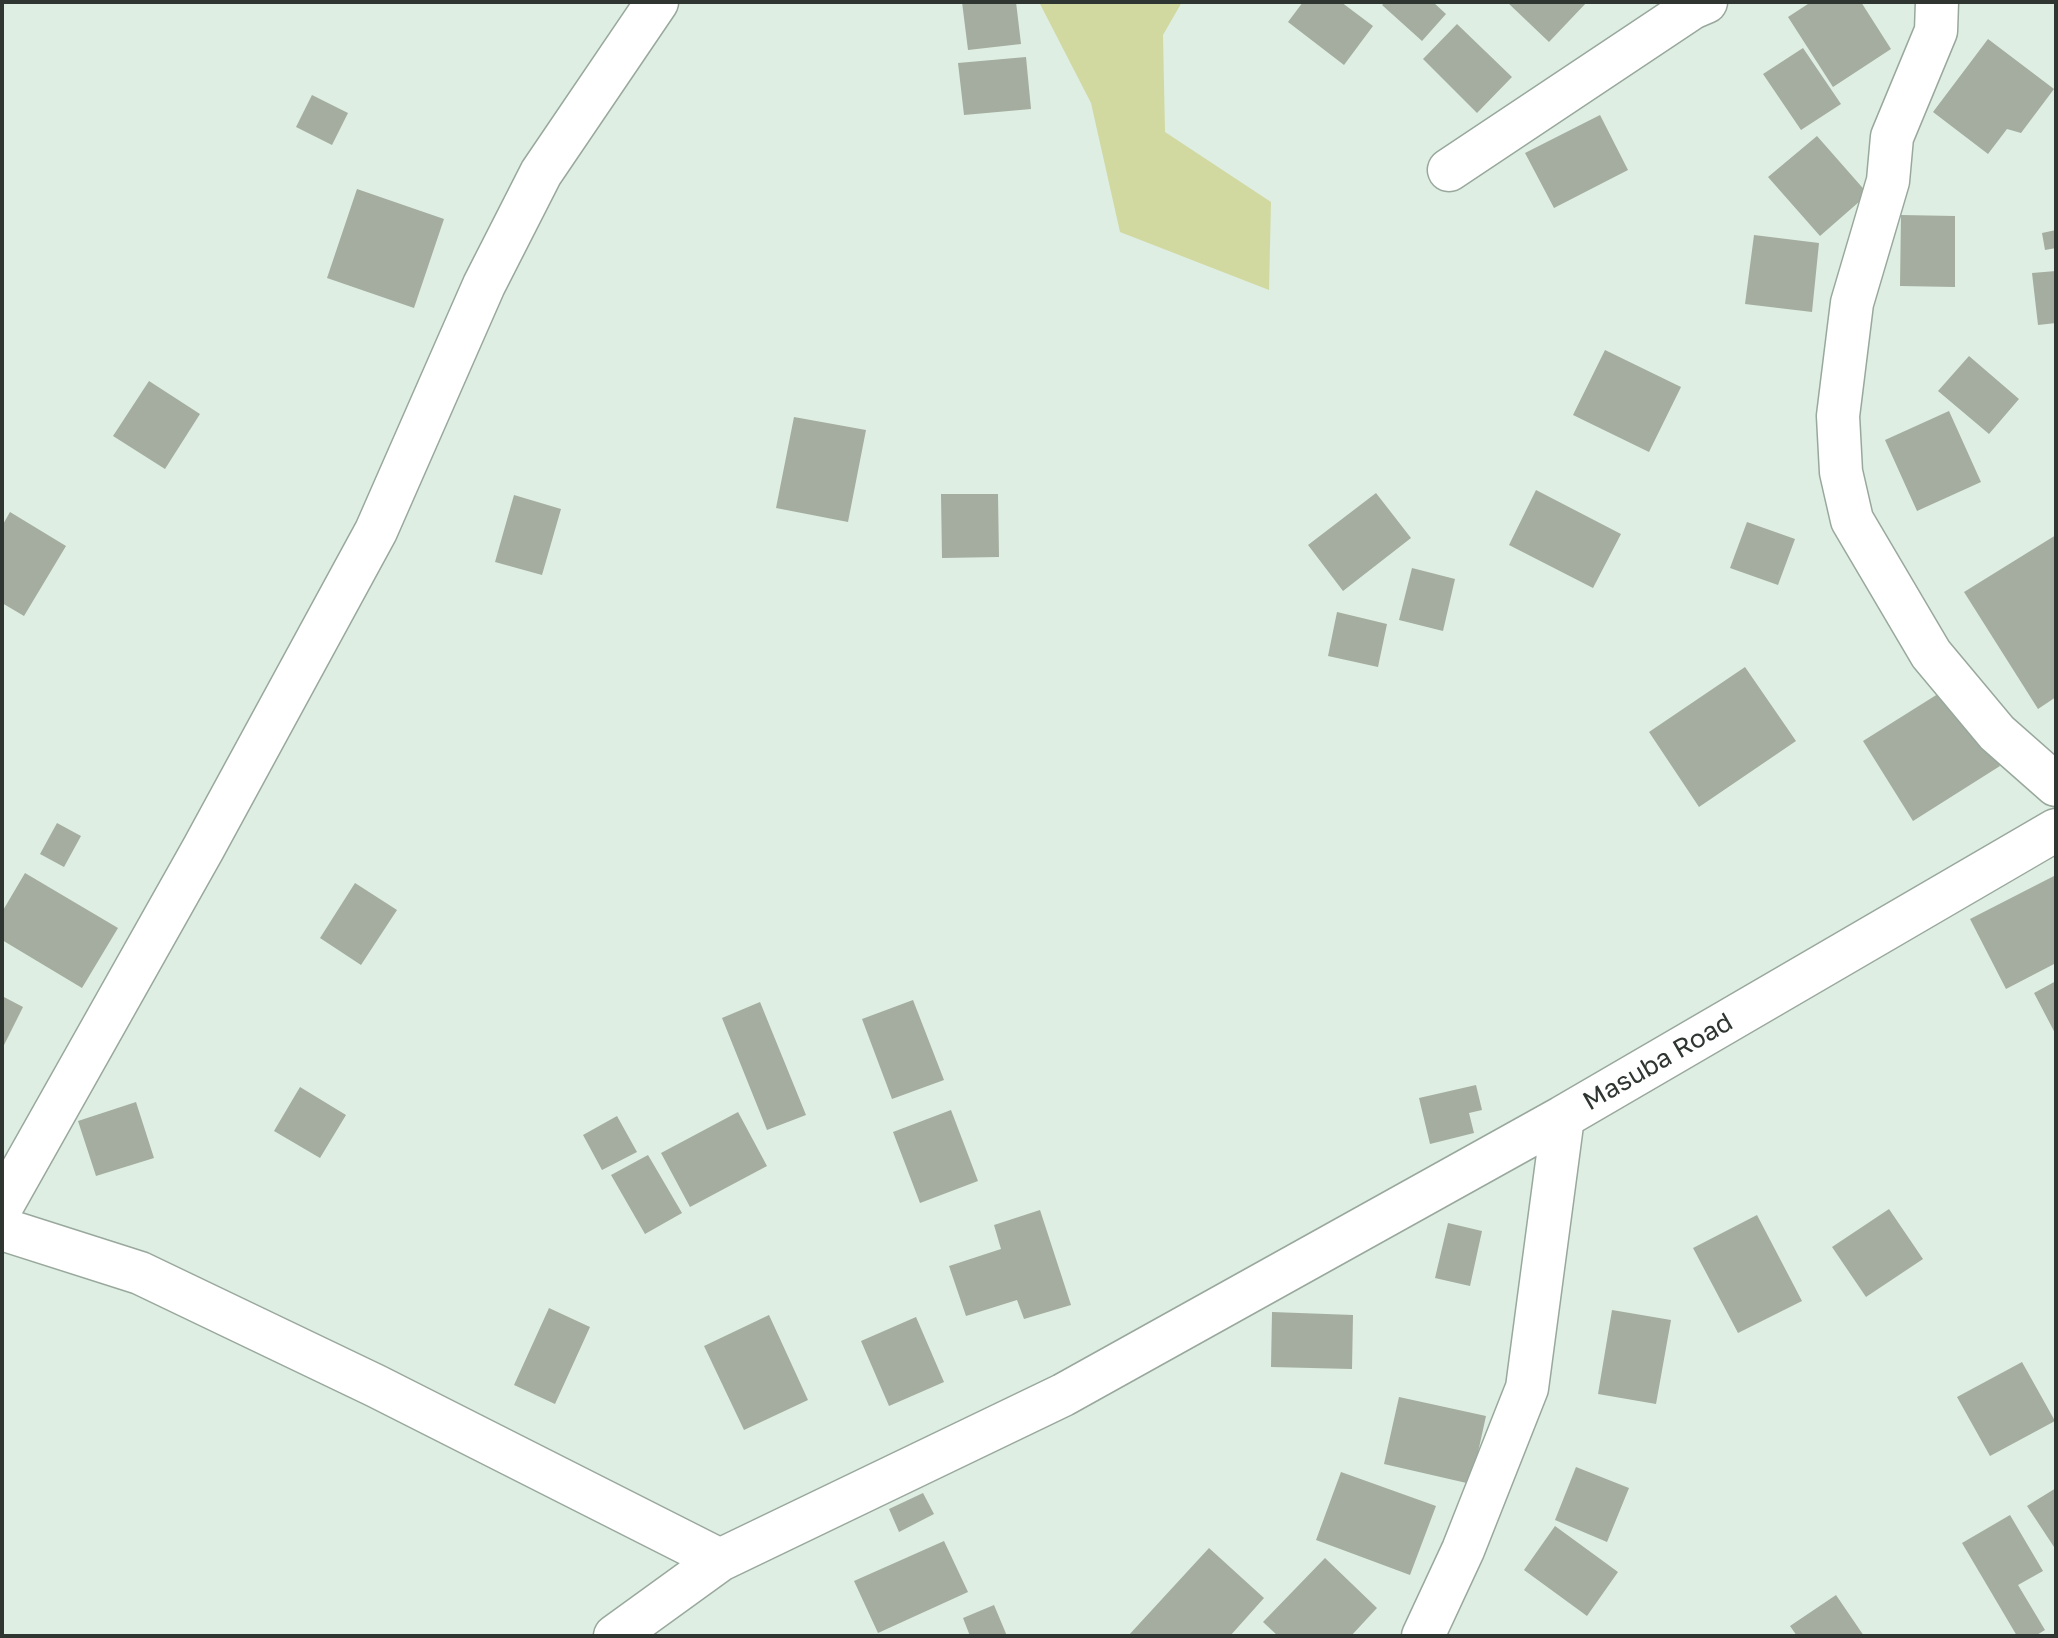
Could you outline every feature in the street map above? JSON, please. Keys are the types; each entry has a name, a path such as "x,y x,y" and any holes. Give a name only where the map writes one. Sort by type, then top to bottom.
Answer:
{"street":[{"path":"2,1206 203,849 376,531 484,285 541,173 657,2"},
{"path":"1449,170 1692,8 1706,2"},
{"path":"1937,2 1936,31 1892,137 1888,181 1852,303 1838,416 1841,472 1852,520 1931,654 1997,733 2056,785"},
{"name":"Masuba Road","path":"1423,1636 1463,1550 1527,1388 1563,1117 2056,830"},
{"path":"615,1636 720,1560 1063,1395 1563,1117"},
{"path":"2,1229 140,1273 376,1386 720,1560"}],"green space":[{"path":"1039,2 1182,2 1163,35 1165,132 1271,202 1269,290 1120,232 1091,103"}],"building":[{"path":"962,2 1016,2 1021,44 968,50"},
{"path":"1303,2 1341,2 1373,26 1344,65 1288,22"},
{"path":"1385,2 1433,2 1446,14 1422,41 1382,5"},
{"path":"1507,2 1587,2 1549,42"},
{"path":"1811,2 1861,2 1891,49 1833,87 1788,17"},
{"path":"1457,24 1512,77 1477,113 1423,59"},
{"path":"1988,39 2054,89 2021,133 2007,129 1988,154 1933,112"},
{"path":"1803,48 1841,104 1801,130 1763,74"},
{"path":"1026,57 1031,109 964,115 958,63"},
{"path":"312,95 348,113 332,145 296,127"},
{"path":"1600,115 1628,170 1554,208 1525,153"},
{"path":"1817,136 1868,194 1820,236 1768,177"},
{"path":"357,189 444,219 414,308 327,278"},
{"path":"1901,215 1955,216 1955,287 1900,286"},
{"path":"2056,230 2056,248 2045,250 2042,233"},
{"path":"1754,235 1819,243 1812,312 1745,304"},
{"path":"2056,271 2056,323 2038,325 2032,273"},
{"path":"1605,350 1681,387 1649,452 1573,415"},
{"path":"1969,356 2019,399 1989,434 1938,391"},
{"path":"149,381 200,414 165,469 113,436"},
{"path":"1949,411 1981,482 1917,511 1885,440"},
{"path":"794,417 866,430 848,522 776,508"},
{"path":"1536,490 1621,534 1593,588 1509,545"},
{"path":"1376,493 1411,538 1343,591 1308,545"},
{"path":"941,494 998,494 999,557 942,558"},
{"path":"514,495 561,509 542,575 495,562"},
{"path":"10,512 66,546 24,616 2,603 2,526"},
{"path":"1747,522 1795,539 1778,585 1730,568"},
{"path":"2056,535 2056,697 2038,709 1964,592"},
{"path":"1412,568 1455,579 1443,631 1399,620"},
{"path":"1337,612 1387,624 1378,667 1328,656"},
{"path":"1745,667 1796,741 1699,807 1649,732"},
{"path":"1949,687 2000,766 1913,821 1863,741"},
{"path":"57,823 81,836 64,867 40,854"},
{"path":"25,873 118,928 82,988 2,940 2,912"},
{"path":"2054,876 2056,963 2006,989 1970,919"},
{"path":"355,883 397,910 361,965 320,938"},
{"path":"2056,981 2056,1035 2034,993"},
{"path":"2,996 23,1007 2,1049"},
{"path":"913,1000 944,1080 892,1099 862,1019"},
{"path":"760,1002 806,1115 767,1130 722,1018"},
{"path":"1476,1085 1482,1110 1469,1113 1474,1133 1430,1144 1419,1098"},
{"path":"300,1087 346,1115 320,1158 274,1131"},
{"path":"136,1102 154,1158 96,1176 78,1121"},
{"path":"951,1110 978,1181 920,1203 893,1132"},
{"path":"738,1112 767,1166 690,1207 661,1153"},
{"path":"617,1116 637,1152 602,1170 583,1135"},
{"path":"648,1155 682,1213 645,1234 611,1175"},
{"path":"1889,1209 1923,1259 1866,1297 1832,1247"},
{"path":"1040,1210 1071,1305 1024,1319 1017,1300 966,1316 949,1266 1001,1249 994,1225"},
{"path":"1757,1215 1802,1301 1738,1333 1693,1248"},
{"path":"1448,1223 1482,1231 1470,1286 1435,1278"},
{"path":"549,1308 590,1327 555,1404 514,1385"},
{"path":"1612,1310 1671,1320 1656,1404 1598,1394"},
{"path":"1272,1312 1353,1315 1352,1369 1271,1367"},
{"path":"769,1315 808,1400 744,1430 704,1346"},
{"path":"916,1317 944,1382 889,1406 861,1341"},
{"path":"2022,1362 2055,1421 1990,1456 1957,1397"},
{"path":"1399,1397 1486,1416 1471,1484 1384,1464"},
{"path":"1576,1467 1629,1488 1607,1542 1555,1520"},
{"path":"1341,1472 1436,1506 1410,1575 1316,1540"},
{"path":"2056,1488 2056,1550 2027,1506"},
{"path":"923,1493 934,1514 899,1532 889,1509"},
{"path":"2010,1515 2043,1571 2018,1585 2045,1630 2035,1636 2017,1636 1962,1543"},
{"path":"1555,1526 1618,1572 1587,1616 1524,1570"},
{"path":"944,1541 968,1592 878,1633 854,1581"},
{"path":"1209,1548 1264,1598 1230,1636 1128,1636"},
{"path":"1325,1558 1377,1608 1351,1636 1278,1636 1263,1622"},
{"path":"1836,1595 1864,1636 1797,1636 1790,1626"},
{"path":"994,1605 1007,1636 970,1636 963,1618"}]}
